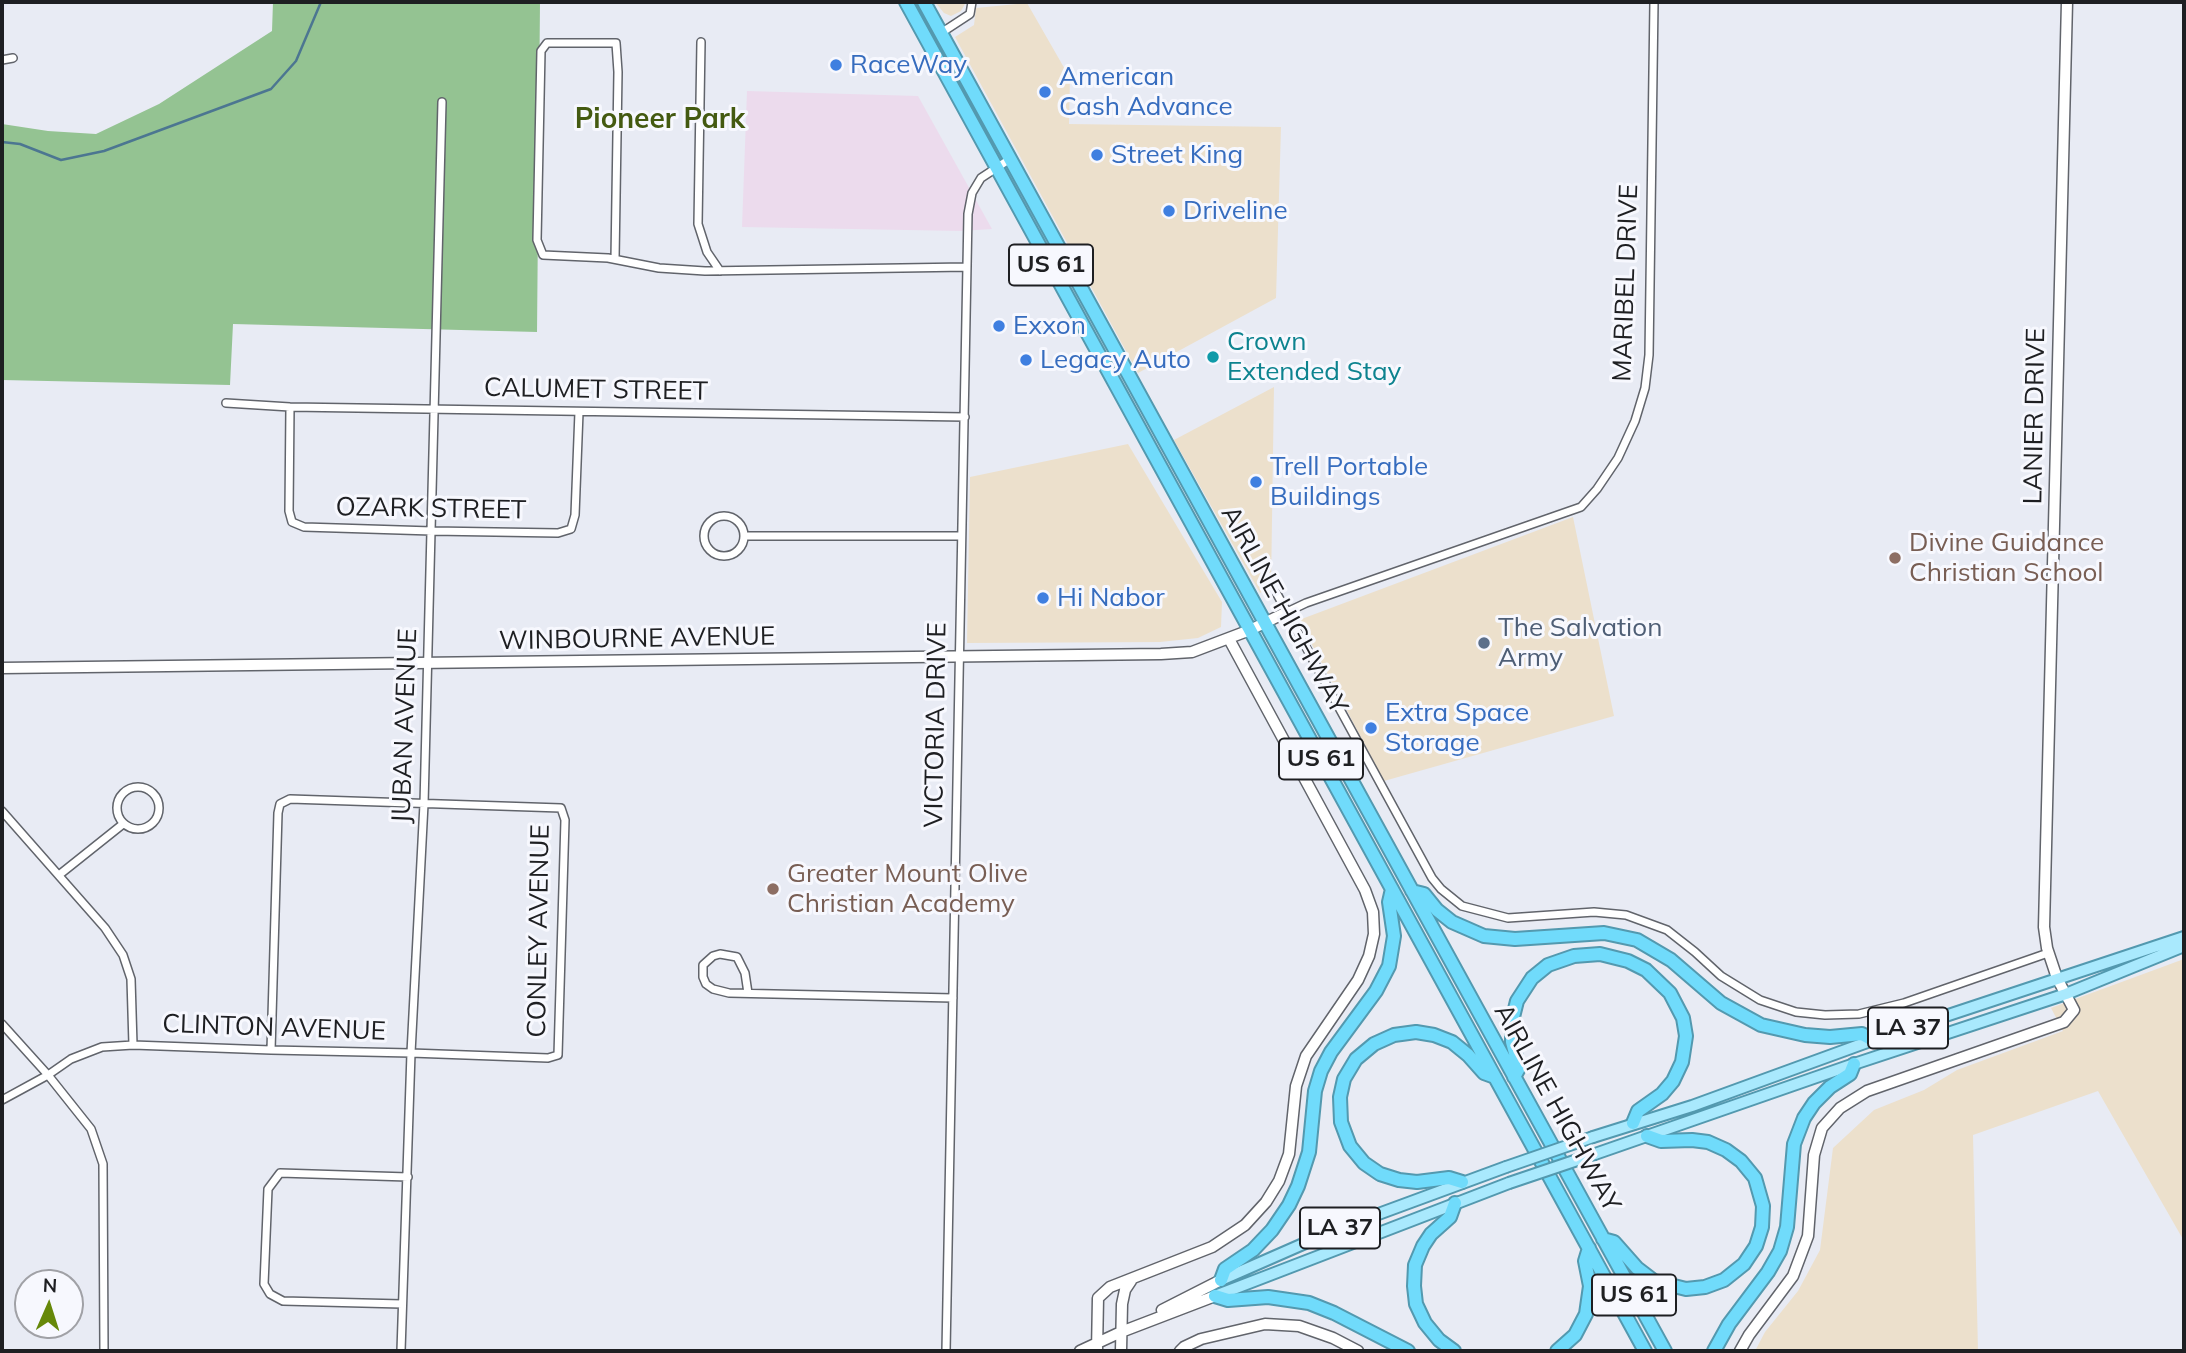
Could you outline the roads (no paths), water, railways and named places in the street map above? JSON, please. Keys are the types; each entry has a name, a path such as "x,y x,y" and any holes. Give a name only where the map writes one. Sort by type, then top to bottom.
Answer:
{"highway":[{"name":"AIRLINE HIGHWAY","path":"906,2 1645,1351"},
{"name":"AIRLINE HIGHWAY","path":"924,2 1665,1351"},
{"path":"925,37 941,33"},
{"path":"1129,407 1142,400"},
{"path":"1221,1280 1225,1269 1253,1250 1272,1230 1298,1186 1309,1152 1315,1091 1321,1072 1331,1052 1376,991 1389,966 1394,942 1389,902 1392,888"},
{"path":"1412,891 1424,894 1437,910 1459,926 1492,937 1515,939 1604,933 1629,937 1664,955 1721,1003 1761,1025 1805,1035 1830,1037 1862,1034 1872,1040"},
{"path":"1514,1077 1519,1068 1512,1042 1512,1021 1517,1001 1532,978 1548,965 1574,956 1600,954 1628,961 1646,970 1670,993 1680,1010 1686,1036 1682,1062 1673,1081 1662,1094 1638,1111 1633,1123"},
{"path":"1462,1182 1449,1178 1417,1182 1399,1180 1380,1174 1364,1163 1350,1146 1341,1122 1340,1097 1344,1079 1356,1059 1374,1044 1394,1035 1416,1032 1452,1042 1484,1073 1495,1077"},
{"path":"1714,1351 1729,1324 1768,1272 1780,1251 1787,1227 1794,1144 1804,1118 1821,1095 1850,1074 1854,1064"},
{"path":"1603,1239 1614,1242 1637,1268 1654,1281 1686,1289 1705,1287 1724,1280 1744,1264 1756,1246 1762,1227 1763,1206 1755,1178 1741,1161 1708,1142 1661,1141 1647,1136"},
{"path":"1454,1351 1431,1331 1420,1314 1415,1297 1414,1276 1423,1246 1431,1234 1450,1217 1455,1203"},
{"path":"1557,1351 1575,1335 1586,1314 1590,1286 1585,1262 1590,1248"},
{"path":"1215,1296 1228,1300 1268,1297 1309,1303 1408,1351"}],"main road":[{"name":"LA 37","path":"1221,1280 1335,1230 1462,1182 1633,1123 1692,1106 1872,1040 2184,937"},
{"name":"LA 37","path":"1215,1296 1510,1183 2066,994 2184,946"}],"street":[{"path":"941,33 970,14 972,2"},
{"name":"MARIBEL DRIVE","path":"1266,623 1306,603 1581,507 1618,458 1635,421 1645,388 1649,355 1654,2"},
{"name":"LANIER DRIVE","path":"2066,994 2048,953 2044,927 2067,2"},
{"path":"701,42 698,224 707,251 720,271"},
{"path":"615,258 618,72 616,43 547,43 541,51 537,240 543,255 615,258 659,268 720,271 967,267"},
{"path":"2,60 13,58"},
{"name":"JUBAN AVENUE","path":"401,1351 411,1053 424,804 442,102"},
{"name":"VICTORIA DRIVE","path":"946,1351 968,214 972,194 981,178 1010,159"},
{"name":"CALUMET STREET","path":"226,403 290,407 965,417"},
{"name":"OZARK STREET","path":"290,407 289,511 292,522 304,527 432,531 558,533 571,529 575,515 579,412"},
{"path":"725,515 739,521 745,536 739,550 724,556 709,550 704,535 710,521 725,515"},
{"path":"745,536 960,536"},
{"name":"AIRLINE HIGHWAY","path":"1277,594 1432,878 1462,906 1508,918 1594,912 1626,915 1667,930 1721,976 1760,1000 1796,1012 1825,1015 1859,1014 1904,1003 2048,953"},
{"name":"WINBOURNE AVENUE","path":"2,668 1161,654 1192,652 1266,623"},
{"path":"1080,1351 1097,1347 1098,1298 1110,1287 1212,1247 1245,1225 1266,1202 1279,1181 1289,1154 1296,1086 1306,1056 1358,980 1369,956 1374,934 1373,912 1365,890 1230,639"},
{"path":"136,786 152,792 159,806 154,822 139,829 123,824 116,809 121,794 136,786"},
{"path":"271,1050 280,804 290,799 424,804"},
{"name":"CONLEY AVENUE","path":"424,804 561,808 565,820 558,1055"},
{"path":"2,811 105,928 123,955 131,979 133,1045"},
{"path":"60,875 123,824"},
{"path":"748,993 745,973 737,957 720,954 713,956 703,965 706,984 713,989 729,993 953,998"},
{"path":"1740,1351 1793,1276 1808,1237 1814,1155 1822,1128 1840,1108 1867,1091 2064,1022 2074,1010 2066,994"},
{"path":"2,1024 48,1075 91,1129 103,1164 104,1351"},
{"name":"CLINTON AVENUE","path":"2,1100 71,1059 102,1046 548,1058 558,1055"},
{"path":"402,1304 283,1301 270,1294 264,1284 268,1189 280,1172 408,1177"},
{"path":"1121,1351 1125,1290 1132,1280"},
{"name":"LA 37","path":"1097,1347 1221,1280"},
{"name":"LA 37","path":"1121,1332 1215,1296"},
{"path":"1180,1351 1201,1339 1265,1324 1299,1326 1333,1338 1358,1351"}],"waterway":[{"path":"2,142 20,144 61,160 104,151 271,89 296,61 321,2"}],"place":[{"name":"RaceWay","path":"836,65"},
{"name":"American Cash Advance","path":"1045,92"},
{"name":"Street King","path":"1097,155"},
{"name":"Driveline","path":"1169,211"},
{"name":"Exxon","path":"999,326"},
{"name":"Crown Extended Stay","path":"1213,357"},
{"name":"Legacy Auto","path":"1026,360"},
{"name":"Trell Portable Buildings","path":"1256,482"},
{"name":"Divine Guidance Christian School","path":"1895,558"},
{"name":"Hi Nabor","path":"1043,598"},
{"name":"The Salvation Army","path":"1484,643"},
{"name":"Extra Space Storage","path":"1371,728"},
{"name":"Greater Mount Olive Christian Academy","path":"773,889"}],"district":[{"name":"Pioneer Park","path":"660,120"}]}
